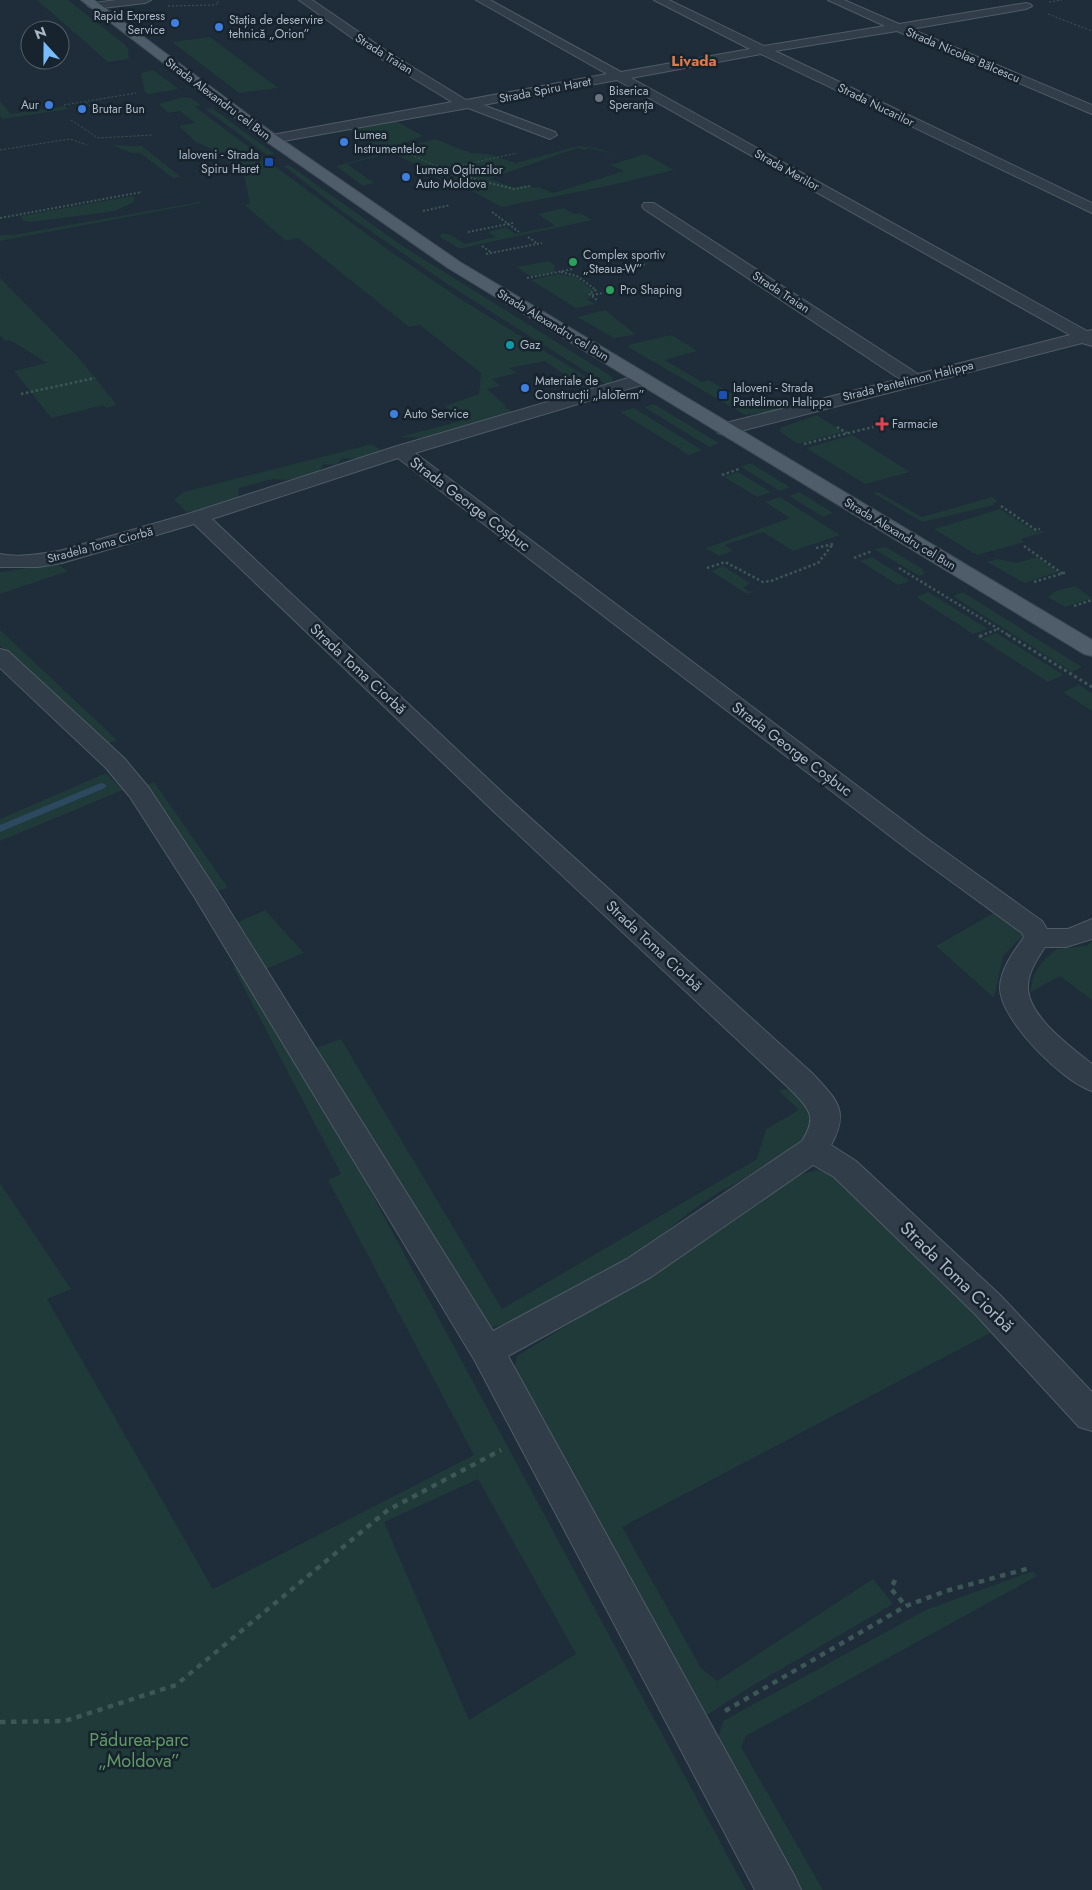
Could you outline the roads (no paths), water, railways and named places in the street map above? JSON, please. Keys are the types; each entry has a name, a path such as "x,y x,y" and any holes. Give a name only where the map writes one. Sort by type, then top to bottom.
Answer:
{"main road":[{"name":"Strada Alexandru cel Bun","path":"90,3 272,140 454,265 1092,649"}],"street":[{"path":"90,3 145,0"},
{"name":"Strada Traian","path":"305,0 387,57 467,105"},
{"name":"Strada Merilor","path":"482,0 1089,337"},
{"name":"Strada Nucarilor","path":"660,0 1092,208"},
{"name":"Strada Nicolae Bălcescu","path":"834,0 1092,110"},
{"name":"Strada Spiru Haret","path":"272,140 762,50 1026,6"},
{"path":"467,105 550,135"},
{"name":"Strada Traian","path":"649,206 913,379"},
{"name":"Strada Pantelimon Halippa","path":"725,429 913,379 1089,337"},
{"path":"198,517 401,451 642,379"},
{"name":"Strada George Coșbuc","path":"401,451 920,846 1032,927 1038,937"},
{"name":"Stradela Toma Ciorbă","path":"0,560 5,562 38,561 62,557 198,517"},
{"name":"Strada Toma Ciorbă","path":"198,517 496,800 802,1082 819,1099 828,1117 825,1132 813,1149 639,1268 487,1351"},
{"path":"0,656 115,763 140,793 208,897 487,1351 780,1890"},
{"path":"1092,928 1076,937 1061,940 1038,937 1025,956 1015,979 1014,999 1026,1018 1046,1040 1092,1080"},
{"name":"Strada Toma Ciorbă","path":"813,1149 845,1169 987,1304 1092,1416"}],"waterway":[{"path":"0,829 101,786"}],"place":[{"name":"Rapid Express Service","path":"175,23"},
{"name":"Stația de deservire tehnică „Orion”","path":"219,27"},
{"name":"Biserica Speranţa","path":"599,98"},
{"name":"Aur","path":"49,105"},
{"name":"Brutar Bun","path":"82,109"},
{"name":"Lumea Instrumentelor","path":"344,142"},
{"name":"Ialoveni - Strada Spiru Haret","path":"269,162"},
{"name":"Lumea Oglinzilor Auto Moldova","path":"406,177"},
{"name":"Complex sportiv „Steaua-W”","path":"573,262"},
{"name":"Pro Shaping","path":"610,290"},
{"name":"Gaz","path":"510,345"},
{"name":"Materiale de Construcții „IaloTerm”","path":"525,388"},
{"name":"Ialoveni - Strada Pantelimon Halippa","path":"723,395"},
{"name":"Auto Service","path":"394,414"},
{"name":"Farmacie","path":"882,424"}],"district":[{"name":"Livada","path":"694,61"}],"park label":[{"name":"Pădurea-parc „Moldova”","path":"139,1750"}]}
